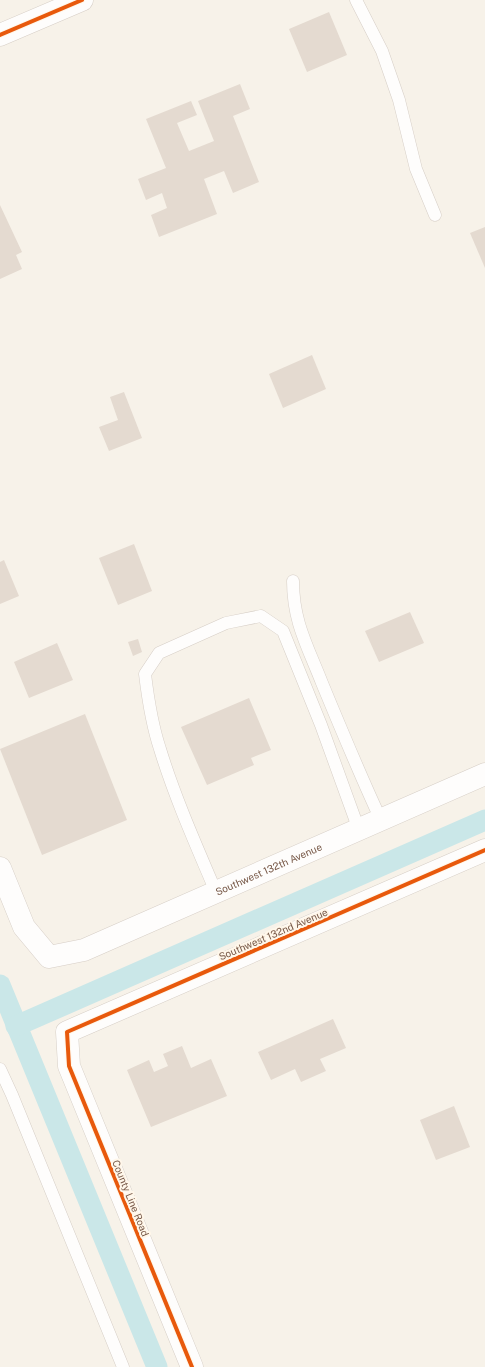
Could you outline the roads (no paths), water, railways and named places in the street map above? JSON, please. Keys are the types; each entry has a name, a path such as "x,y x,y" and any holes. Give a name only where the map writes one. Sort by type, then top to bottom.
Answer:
{"street":[{"path":"0,36 82,0"},
{"name":"Southwest 132th Avenue","path":"0,868 24,927 49,957 84,950 485,774"},
{"name":"Southwest 132nd Avenue","path":"67,1032 485,850"},
{"name":"County Line Road","path":"67,1032 69,1066 192,1367"}],"lane":[{"path":"356,0 387,65 399,100 416,169 435,215"},
{"path":"293,582 293,598 302,636 381,820"},
{"path":"216,892 194,840 159,748 149,702 145,674 159,653 226,623 261,616 283,631 321,725 359,830"},
{"path":"0,1069 123,1367"}],"waterway":[{"path":"16,1026 485,820"},
{"path":"0,985 157,1367"}]}
